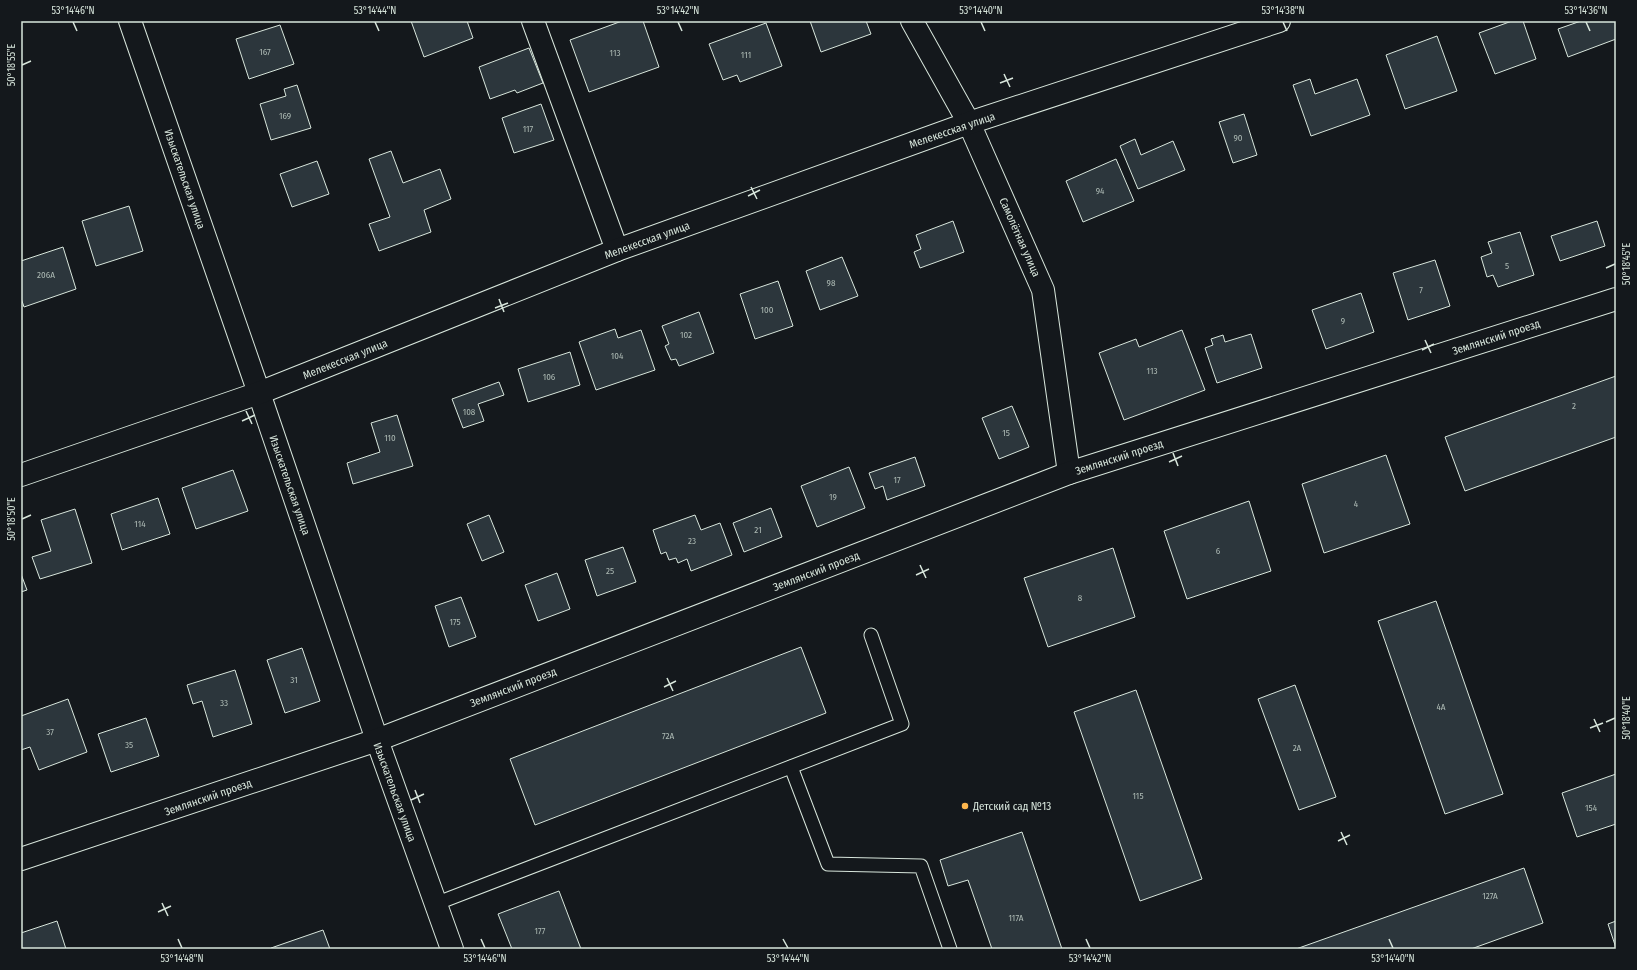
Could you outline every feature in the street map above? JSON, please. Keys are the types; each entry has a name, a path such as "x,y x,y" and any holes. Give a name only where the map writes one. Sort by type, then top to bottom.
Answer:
{"street":[{"name":"Изыскательская улица","path":"130,21 377,740 452,949"},
{"path":"533,21 617,250"},
{"name":"Самолётная улица","path":"912,21 969,123 1043,290 1069,472"},
{"name":"Мелекесская улица","path":"21,475 259,393 617,250 969,123 1279,21"},
{"name":"Землянский проезд","path":"21,859 377,740 1069,472 1616,299"}],"lane":[{"path":"436,904 902,724 871,635"},
{"path":"791,767 828,864 921,866 950,949"}],"building":[{"path":"411,21 467,21 473,38 424,57"},
{"path":"622,21 643,21 659,67 589,92 570,40"},
{"path":"810,21 866,21 871,34 821,52"},
{"path":"1512,21 1523,21 1536,59 1495,74 1479,33"},
{"path":"1581,21 1616,21 1616,39 1568,57 1558,29"},
{"path":"766,23 782,66 740,82 737,75 723,80 709,44"},
{"path":"280,25 294,64 249,79 236,39"},
{"path":"1437,36 1457,91 1405,109 1386,55"},
{"path":"529,48 543,83 517,93 515,90 490,99 479,67"},
{"path":"1310,79 1315,94 1357,79 1370,115 1311,136 1293,85"},
{"path":"297,85 311,128 271,140 260,104 286,96 284,89"},
{"path":"541,104 554,140 514,153 502,118"},
{"path":"1244,114 1257,155 1233,163 1219,122"},
{"path":"1135,139 1141,155 1173,141 1185,170 1138,189 1120,146"},
{"path":"391,151 403,183 440,169 451,199 424,210 431,232 379,251 369,224 390,217 369,159"},
{"path":"1116,159 1134,201 1083,222 1066,181"},
{"path":"317,161 329,194 292,207 280,174"},
{"path":"129,206 143,251 96,266 82,221"},
{"path":"953,221 964,252 920,268 914,252 921,249 916,235"},
{"path":"1597,221 1605,246 1560,261 1551,236"},
{"path":"1520,232 1534,275 1498,287 1493,275 1487,277 1481,257 1492,253 1488,242"},
{"path":"63,247 76,289 24,307 21,298 21,261"},
{"path":"842,257 858,296 820,310 806,271"},
{"path":"1435,260 1450,306 1408,320 1393,273"},
{"path":"778,281 793,326 755,339 740,294"},
{"path":"1361,293 1374,332 1326,349 1312,310"},
{"path":"699,312 714,353 679,366 676,359 671,360 665,346 669,344 662,326"},
{"path":"615,329 618,338 641,330 655,370 596,390 579,342"},
{"path":"1182,330 1205,390 1124,420 1099,353 1136,339 1139,347"},
{"path":"1251,334 1262,368 1217,383 1205,348 1213,345 1211,339 1223,335 1225,342"},
{"path":"570,352 580,385 528,402 518,369"},
{"path":"1616,376 1616,437 1465,491 1445,437"},
{"path":"499,382 504,395 478,404 484,421 463,428 452,399"},
{"path":"1012,406 1029,447 999,459 982,418"},
{"path":"397,415 413,466 353,484 347,463 380,452 371,423"},
{"path":"1386,455 1410,524 1324,553 1302,484"},
{"path":"915,457 925,486 887,500 883,486 875,489 869,473"},
{"path":"849,467 865,508 817,527 801,486"},
{"path":"233,470 248,511 196,529 182,488"},
{"path":"158,498 170,534 122,550 111,514"},
{"path":"1249,501 1271,571 1187,599 1164,531"},
{"path":"771,508 782,537 744,552 733,523"},
{"path":"75,509 92,563 40,579 32,557 51,551 41,520"},
{"path":"489,515 504,552 482,561 467,524"},
{"path":"695,515 701,530 720,523 732,555 691,571 687,559 678,563 676,558 669,560 666,552 661,554 653,530"},
{"path":"623,547 636,582 597,596 585,560"},
{"path":"1113,548 1135,617 1048,647 1024,578"},
{"path":"557,573 570,609 538,621 525,585"},
{"path":"21,574 27,590 21,592"},
{"path":"461,597 476,637 449,647 435,606"},
{"path":"1436,601 1503,794 1445,814 1378,621"},
{"path":"801,647 826,713 535,825 510,759"},
{"path":"302,648 320,701 285,713 267,660"},
{"path":"235,670 252,724 213,737 202,701 193,704 187,685"},
{"path":"1295,685 1336,797 1299,810 1258,699"},
{"path":"1136,690 1202,879 1140,901 1074,712"},
{"path":"68,699 87,752 39,770 30,747 21,750 21,716"},
{"path":"146,718 159,756 111,772 98,734"},
{"path":"1616,774 1616,824 1577,837 1562,793"},
{"path":"1022,832 1062,949 992,949 968,880 948,886 940,860"},
{"path":"1524,868 1543,923 1471,949 1296,949"},
{"path":"559,891 581,949 512,949 498,914"},
{"path":"57,921 66,949 21,949 21,933"},
{"path":"1616,921 1616,948 1608,924"},
{"path":"323,930 330,949 271,949 271,948"}],"place":[{"name":"Детский сад №13","path":"965,806"}]}
